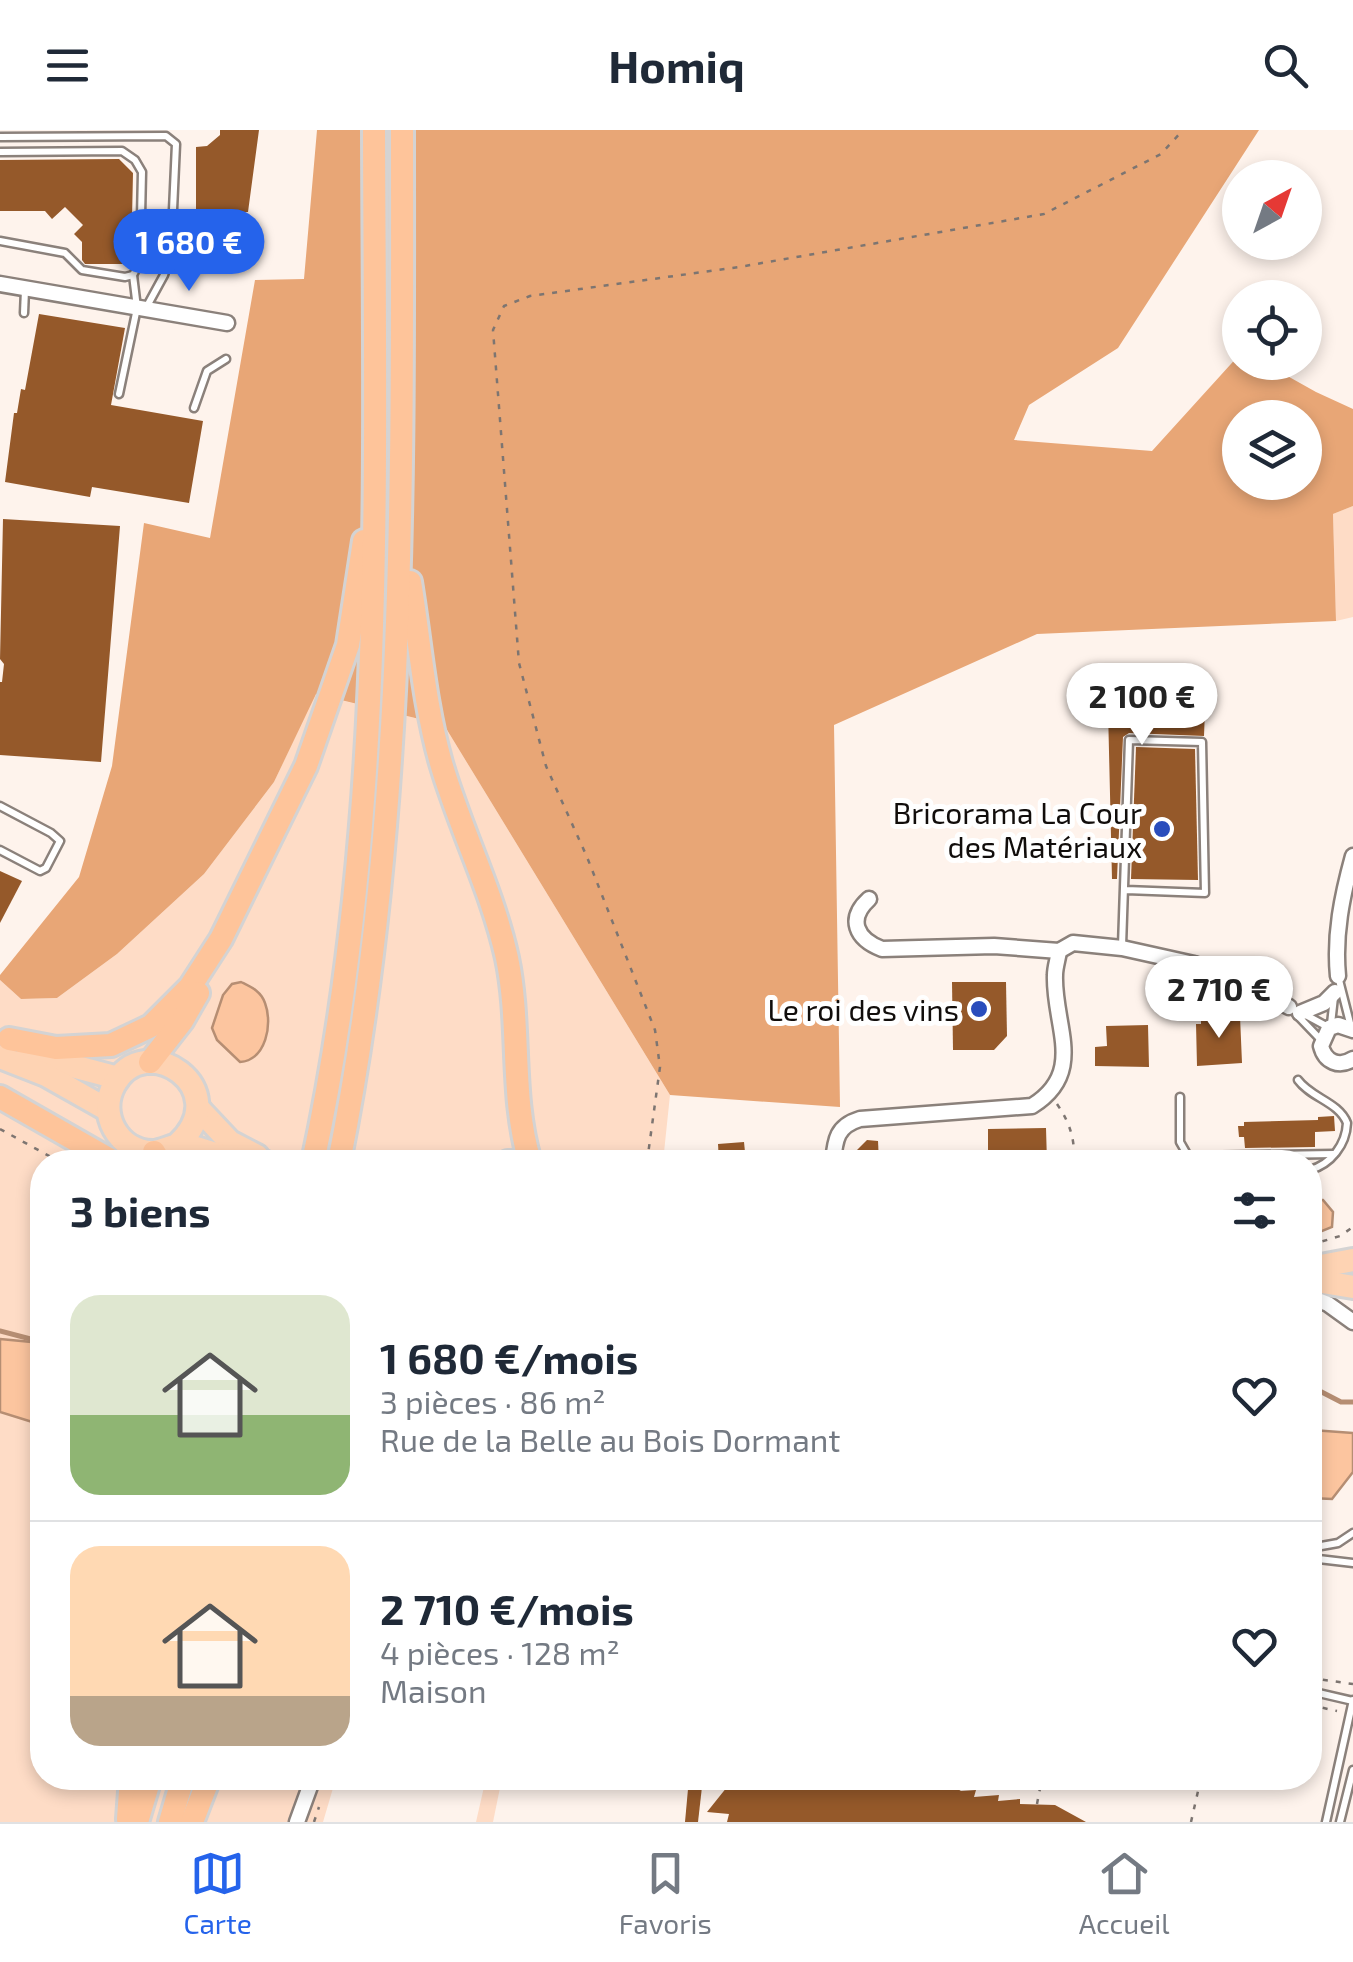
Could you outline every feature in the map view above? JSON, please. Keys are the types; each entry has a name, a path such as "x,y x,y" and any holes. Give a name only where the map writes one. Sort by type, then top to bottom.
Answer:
{"highway":[{"path":"315,1150 346,974 364,799 374,620 374,130"},
{"path":"342,1150 382,864 402,534 402,130"},
{"path":"3,1044 94,1048 128,1039 168,1012 190,987 221,939 298,782 331,698 348,645 375,478"},
{"path":"402,534 422,685 432,726 455,803 490,894 511,978 522,1136 526,1150"},
{"path":"150,1062 191,1006 208,976 221,939"},
{"path":"0,1097 93,1150"},
{"path":"128,1822 130,1790"},
{"path":"137,1822 146,1790"},
{"path":"170,1822 179,1790"},
{"path":"192,1822 204,1790"}],"main road":[{"path":"3,1044 118,1078"},
{"path":"3,1044 46,1075 108,1110"},
{"path":"141,1150 128,1144 110,1123 108,1098 127,1070 150,1062 174,1067 184,1074 197,1096 196,1122 168,1150"},
{"path":"198,1108 230,1142 245,1150"},
{"path":"178,1144 200,1150"},
{"path":"1322,1266 1353,1260"},
{"path":"1322,1282 1353,1286"}],"street":[{"path":"0,284 227,323"},
{"path":"869,899 855,919 857,931 868,943 882,949 994,946 1059,951 1073,943 1122,948 1194,964 1249,985 1294,1010 1324,1003 1337,984 1339,920 1353,856"},
{"path":"835,1150 839,1130 860,1118 1032,1106 1050,1094 1060,1080 1063,1061 1054,976 1059,951"},
{"path":"1352,1029 1338,1025 1327,1032 1326,1058 1352,1064"},
{"path":"1322,1302 1353,1322"},
{"path":"297,1822 309,1790"}],"lane":[{"path":"0,138 166,136 176,144 171,254 164,275 141,309 120,394"},
{"path":"0,152 122,152 135,160 142,172 142,190 140,262 133,275 141,309"},
{"path":"0,241 65,253 82,270 133,275"},
{"path":"24,314 25,288"},
{"path":"194,408 207,372 226,360"},
{"path":"1122,948 1129,740 1202,742 1205,893 1126,890"},
{"path":"0,806 60,841 46,868 40,871 0,850"},
{"path":"1337,984 1352,1029"},
{"path":"1327,1032 1337,984"},
{"path":"1294,1010 1327,1032"},
{"path":"1294,1010 1327,1032"},
{"path":"1298,1080 1313,1097 1344,1115 1347,1134 1322,1165"},
{"path":"1180,1097 1180,1142 1185,1150"},
{"path":"1322,1154 1334,1154"},
{"path":"1322,1546 1338,1543 1353,1534"},
{"path":"1322,1560 1353,1564"},
{"path":"1322,1694 1353,1700 1326,1822"},
{"path":"1340,1822 1353,1770"}],"path":[{"path":"649,1150 660,1066 656,1030 587,856 546,766 519,664 493,330 504,306 530,296 739,267 1044,214 1161,154 1183,130"},
{"path":"1050,1094 1068,1120 1075,1150"},
{"path":"0,1129 38,1150"},
{"path":"1322,1241 1353,1227"},
{"path":"1322,1680 1353,1684"},
{"path":"1322,1708 1350,1714"},
{"path":"1037,1804 1040,1790"},
{"path":"1191,1822 1198,1790"}],"shaded area":[{"path":"317,130 1259,130 1240,160 1222,160 1222,187 1118,348 1029,405 1014,440 1152,451 1222,374 1222,380 1294,380 1353,409 1353,506 1333,514 1336,621 1037,634 834,725 840,1107 670,1095 444,725 316,694 274,782 204,874 117,954 57,998 21,999 0,980 0,975 79,877 112,766 144,523 210,538 255,280 304,279"},
{"path":"1353,506 1353,617 1336,621 1333,514"},
{"path":"315,694 444,725 670,1095 664,1150 30,1150 30,1790 332,1790 323,1822 0,1822 0,980 21,999 57,998 117,954 204,874 274,782"},
{"path":"241,982 261,995 268,1021 261,1048 249,1060 240,1062 217,1040 212,1028 223,995 232,984"},
{"path":"1322,1200 1333,1212 1332,1227 1322,1231"},
{"path":"0,1339 30,1342 30,1421 0,1412"},
{"path":"1322,1431 1353,1433 1353,1472 1332,1499 1322,1499"},
{"path":"483,1790 500,1790 493,1822 476,1822"}],"building":[{"path":"220,130 259,130 248,212 196,213 196,147 207,146 220,135"},
{"path":"119,159 133,173 131,264 85,264 82,242 74,234 83,225 65,207 52,219 45,211 0,211 0,160"},
{"path":"39,314 125,328 111,405 203,421 189,503 92,487 90,497 5,482 14,413 21,389 25,390"},
{"path":"3,519 120,526 101,762 0,755"},
{"path":"1108,709 1205,709 1204,736 1129,733 1123,737 1117,879 1112,879"},
{"name":"Bricorama La Cour des Matériaux","path":"1136,747 1195,749 1198,880 1131,879"},
{"path":"0,871 22,881 0,923"},
{"name":"Le roi des vins","path":"952,982 1006,982 1007,1036 994,1050 953,1050"},
{"path":"1201,1016 1240,1016 1242,1063 1197,1066 1196,1024 1201,1024"},
{"path":"1148,1025 1149,1067 1095,1066 1095,1047 1107,1046 1106,1026"},
{"path":"1334,1116 1335,1131 1315,1132 1315,1147 1245,1148 1244,1137 1239,1137 1238,1126 1244,1126 1244,1122"},
{"path":"1046,1128 1047,1150 988,1150 988,1129"},
{"path":"867,1140 878,1141 878,1150 857,1150"},
{"path":"744,1142 745,1150 718,1150 718,1144"},
{"path":"688,1790 702,1790 698,1822 685,1822"},
{"path":"725,1790 976,1790 974,1797 999,1795 998,1801 1020,1799 1020,1804 1055,1805 1086,1822 727,1822 729,1814 707,1812"}],"waterway":[{"path":"0,1331 30,1339"},
{"path":"1322,1392 1341,1402 1353,1402"}],"place":[{"name":"Bricorama La Cour des Matériaux","path":"1162,829"},
{"name":"Le roi des vins","path":"979,1009"}]}
